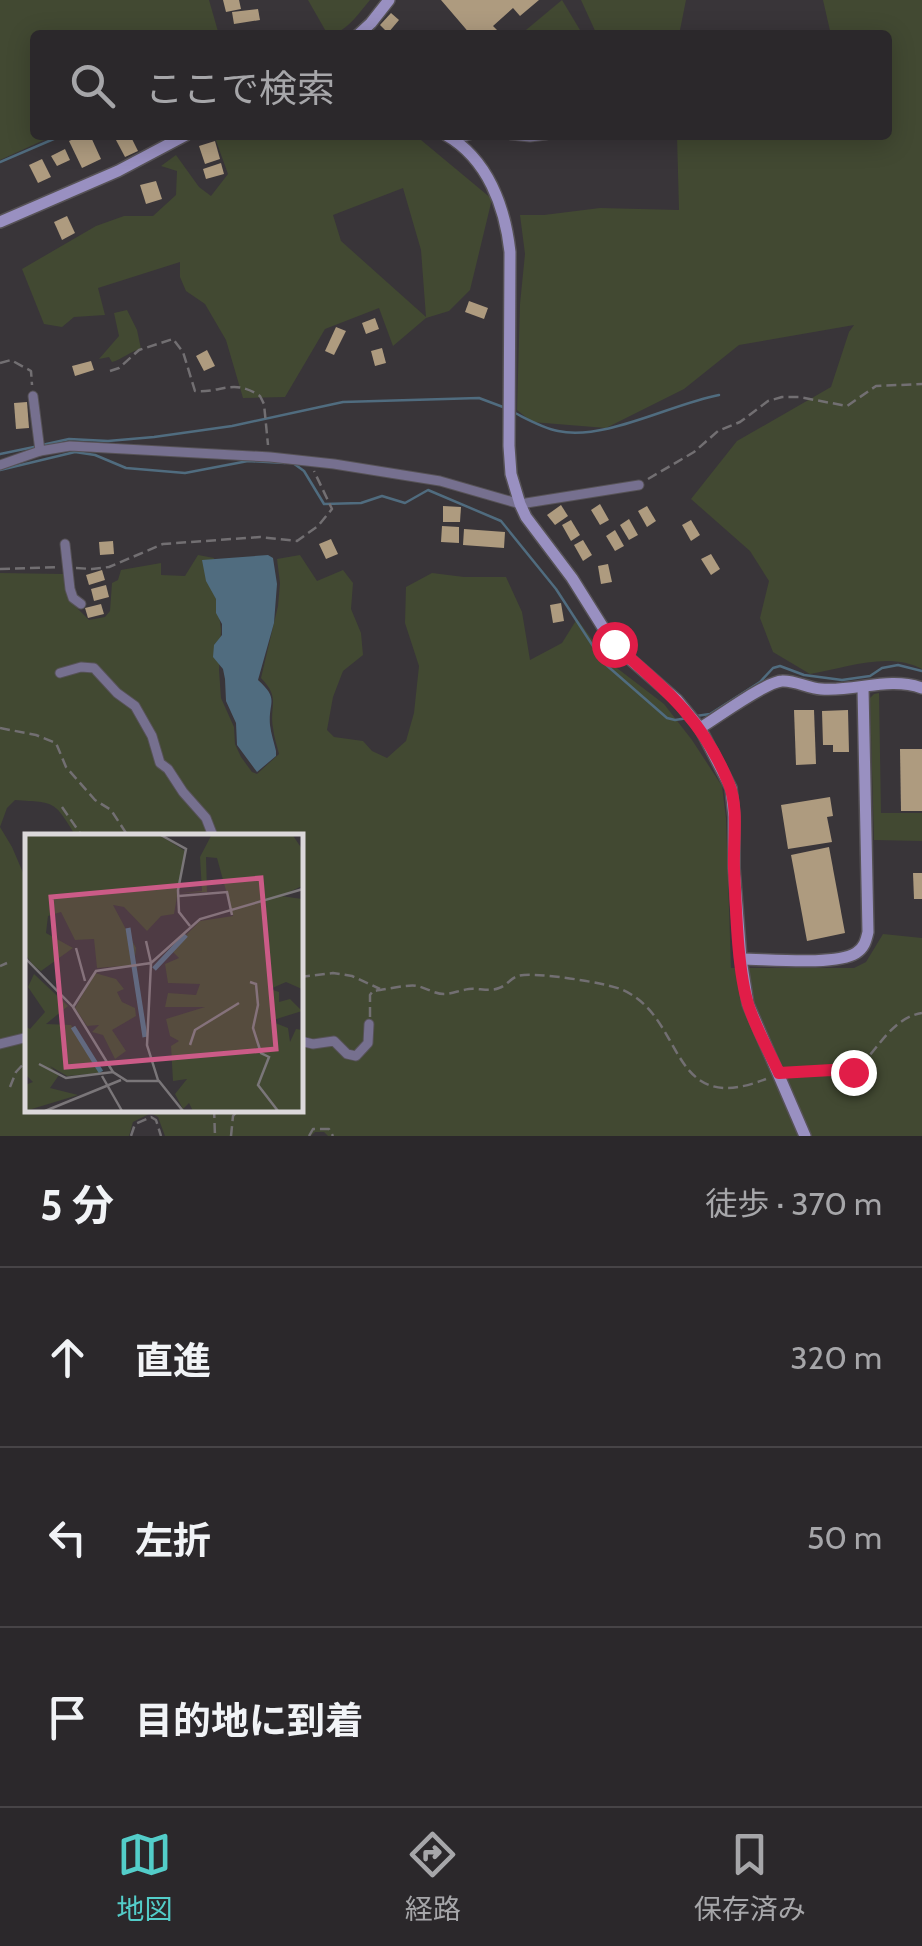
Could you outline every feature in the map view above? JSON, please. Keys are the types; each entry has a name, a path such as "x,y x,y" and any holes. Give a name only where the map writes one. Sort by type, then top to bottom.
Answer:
{"street":[{"path":"363,30 389,0"},
{"path":"0,222 118,171 177,140"},
{"path":"453,140 490,179 508,230 508,446 520,504 614,644 676,700 700,728 730,788 741,959 748,1004 805,1136"},
{"path":"33,396 40,451"},
{"path":"0,464 40,451 83,446 270,457 440,482 520,504 639,485"},
{"path":"65,544 73,598 80,604"},
{"path":"60,673 94,668 136,706 152,736 160,763 206,818 212,834"},
{"path":"700,728 781,681 815,688 863,688 899,682 922,688"},
{"path":"741,959 830,960 853,955 865,944 868,932 863,688"},
{"path":"302,1042 334,1041 356,1056 368,1043 370,1024"},
{"path":"0,1044 25,1038"}],"path":[{"path":"110,371 139,350 173,338 183,352 195,391 232,385 260,396 270,457"},
{"path":"0,362 11,360 31,371 33,396"},
{"path":"639,485 768,401 799,397 847,406 876,386 922,384"},
{"path":"0,569 110,567 163,544 260,537 297,542 318,526 332,508 308,461"},
{"path":"0,728 56,743 66,767 96,800 111,810 127,834"},
{"path":"62,807 81,834"},
{"path":"0,966 7,963"},
{"path":"302,977 334,973 352,976 381,990"},
{"path":"370,1024 372,991 416,986 444,994 500,988 518,976 600,982 625,990 650,1007 686,1067 711,1087 726,1090 779,1073 853,1072 892,1028 922,1013"},
{"path":"10,1086 25,1062"},
{"path":"214,1111 215,1136"},
{"path":"232,1136 233,1116 237,1111"},
{"path":"132,1136 135,1124 151,1116 161,1136"},
{"path":"309,1136 314,1130 329,1128 333,1136"}],"green space":[{"path":"0,0 209,0 218,30 30,30 30,140 44,140 0,160"},
{"path":"308,0 370,0 346,27 325,30"},
{"path":"562,0 580,30 526,30"},
{"path":"581,0 686,0 680,30 595,30"},
{"path":"823,0 922,0 922,669 881,661 810,674 773,652 760,618 769,581 750,551 691,499 737,441 831,387 854,325 739,345 684,389 606,428 532,422 517,410 525,254 520,215 600,208 679,210 677,140 892,140 892,30 830,30"},
{"path":"216,140 421,140 492,199 470,290 449,311 426,318 393,346 379,308 325,329 285,397 243,398 226,340 205,304 186,291 180,277 180,262 98,288 105,315 74,317 62,327 44,324 22,269 96,226 124,216 153,216 176,195 177,171 161,166 176,155 199,187 211,196 228,174","holes":["403,188 421,250 426,317 341,241 333,215"]},
{"path":"127,310 141,349 112,362 109,357 99,359 119,336 114,313"},
{"path":"198,555 214,558 211,583 221,630 221,698 234,727 241,757 257,774 279,754 273,728 273,697 261,678 278,606 277,559 300,555 317,581 343,570 353,583 351,609 361,633 363,655 343,671 327,730 334,737 363,741 387,758 406,741 414,713 419,666 405,623 406,587 432,573 506,577 522,612 530,660 562,643 577,619 609,662 664,704 722,786 731,968 854,968 866,962 883,934 922,938 922,1136 328,1136 315,1132 311,1136 165,1136 158,1117 151,1113 133,1122 129,1136 0,1136 0,573 63,574 68,599 89,620 105,617 110,611 112,583 118,580 121,570 161,563 161,575 185,576"},
{"path":"879,693 881,813 922,813 922,841 874,840 870,698"}],"water":[{"path":"268,555 273,558 277,584 274,623 258,680 271,697 270,725 276,756 257,772 237,745 236,723 226,701 223,669 213,657 222,624 202,560"}],"building":[{"path":"223,0 239,0 241,9 226,12"},
{"path":"441,0 539,0 520,16 513,8 493,26 497,30 467,30"},
{"path":"258,9 260,20 234,24 232,12"},
{"path":"391,13 399,20 391,30 380,25"},
{"path":"92,140 101,159 82,168 69,141"},
{"path":"116,140 132,140 138,151 125,157"},
{"path":"215,141 220,159 205,164 199,146"},
{"path":"65,149 70,160 57,166 51,156"},
{"path":"42,159 51,177 38,183 29,165"},
{"path":"221,163 224,174 206,179 203,169"},
{"path":"156,181 162,199 146,204 140,185"},
{"path":"67,216 75,233 62,240 54,222"},
{"path":"469,301 488,308 484,319 465,312"},
{"path":"375,318 379,329 366,334 362,323"},
{"path":"336,327 346,331 334,355 325,351"},
{"path":"382,348 386,363 375,366 371,351"},
{"path":"207,350 215,366 204,371 196,356"},
{"path":"91,361 94,370 75,376 72,366"},
{"path":"27,402 29,428 16,429 14,403"},
{"path":"600,504 609,520 600,525 591,510"},
{"path":"561,505 568,516 555,525 547,515"},
{"path":"443,506 461,507 460,522 443,522"},
{"path":"647,506 656,521 647,527 638,511"},
{"path":"629,519 638,535 629,540 620,525"},
{"path":"571,520 580,535 571,541 562,525"},
{"path":"691,520 700,535 691,541 682,525"},
{"path":"442,526 459,527 459,543 441,542"},
{"path":"464,529 505,532 504,548 463,545"},
{"path":"615,530 624,546 615,551 606,536"},
{"path":"331,539 338,554 326,559 319,544"},
{"path":"583,540 592,555 583,561 574,545"},
{"path":"113,541 114,554 100,555 99,542"},
{"path":"711,554 720,569 711,575 701,559"},
{"path":"608,564 612,582 601,584 598,566"},
{"path":"102,570 105,580 89,585 86,575"},
{"path":"106,585 109,597 94,601 91,589"},
{"path":"561,603 564,621 553,623 550,605"},
{"path":"101,604 104,614 88,618 85,608"},
{"path":"794,710 814,710 816,764 796,765"},
{"path":"848,710 849,752 833,752 833,745 823,745 822,711"},
{"path":"900,749 922,749 922,811 901,811"},
{"path":"830,797 833,816 827,817 832,842 788,849 781,805"},
{"path":"829,847 845,933 807,941 791,855"},
{"path":"913,873 922,873 922,899 914,899"}],"waterway":[{"path":"0,162 51,140"},
{"path":"515,413 547,428 576,433 617,426 719,395"},
{"path":"42,445 69,439 108,441 232,426 343,402 479,398 503,407"},
{"path":"0,454 34,447"},
{"path":"0,470 75,452 95,455 126,468 185,473 248,461 285,463"},
{"path":"293,463 304,471 324,504 361,503 382,496 405,503 428,490 501,521 556,589 604,663 667,718 688,718"},
{"path":"696,716 710,714 780,666 804,675 842,680 870,676 882,668 898,665 922,671"}],"route":[{"path":"614,644 676,700 700,728 730,788 740,959 748,1004 779,1073 853,1072"}]}
